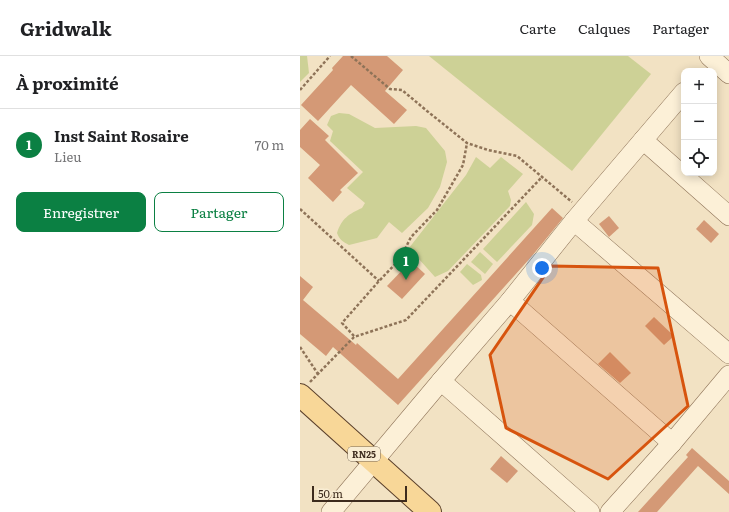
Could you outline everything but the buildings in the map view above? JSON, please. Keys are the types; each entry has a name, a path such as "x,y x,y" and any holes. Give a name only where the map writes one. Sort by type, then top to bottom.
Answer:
{"main road":[{"name":"RN25","path":"304,389 373,462 430,512"}],"street":[{"path":"709,60 729,74"},
{"path":"331,512 510,301 579,216 681,96"},
{"path":"644,140 729,216"},
{"path":"579,216 729,354"},
{"path":"510,301 672,443"},
{"path":"610,512 672,443 729,375"},
{"path":"441,381 590,512"}],"path":[{"path":"300,90 330,56"},
{"path":"351,56 390,89 402,90 467,143 488,150 517,156 542,177 579,216"},
{"path":"354,337 342,323 400,259 412,236 437,210 463,165 467,143"},
{"path":"304,389 354,337 406,320 542,177"},
{"path":"300,209 379,281"},
{"path":"300,347 318,374"}],"highlighted area":[{"path":"551,266 658,268 688,406 608,479 506,428 490,355"}],"green space":[{"path":"300,56 307,56 309,73 300,82"},
{"path":"429,56 628,56 651,74 572,171"},
{"path":"339,113 349,114 375,128 416,126 426,128 445,151 447,162 440,187 428,208 402,233 389,222 377,238 349,245 345,243 338,235 337,233 339,228 344,220 362,208 365,203 347,188 363,172 330,141 333,131 327,125 331,116"},
{"path":"476,157 490,168 501,157 523,174 508,191 511,200 510,206 448,271 435,277 409,248 466,175"},
{"path":"526,202 534,214 532,225 497,262 483,249"},
{"path":"480,252 493,264 485,274 471,262"},
{"path":"467,264 481,275 482,280 473,285 460,272"}],"place":[{"name":"Inst Saint Rosaire","path":"406,280"}]}
